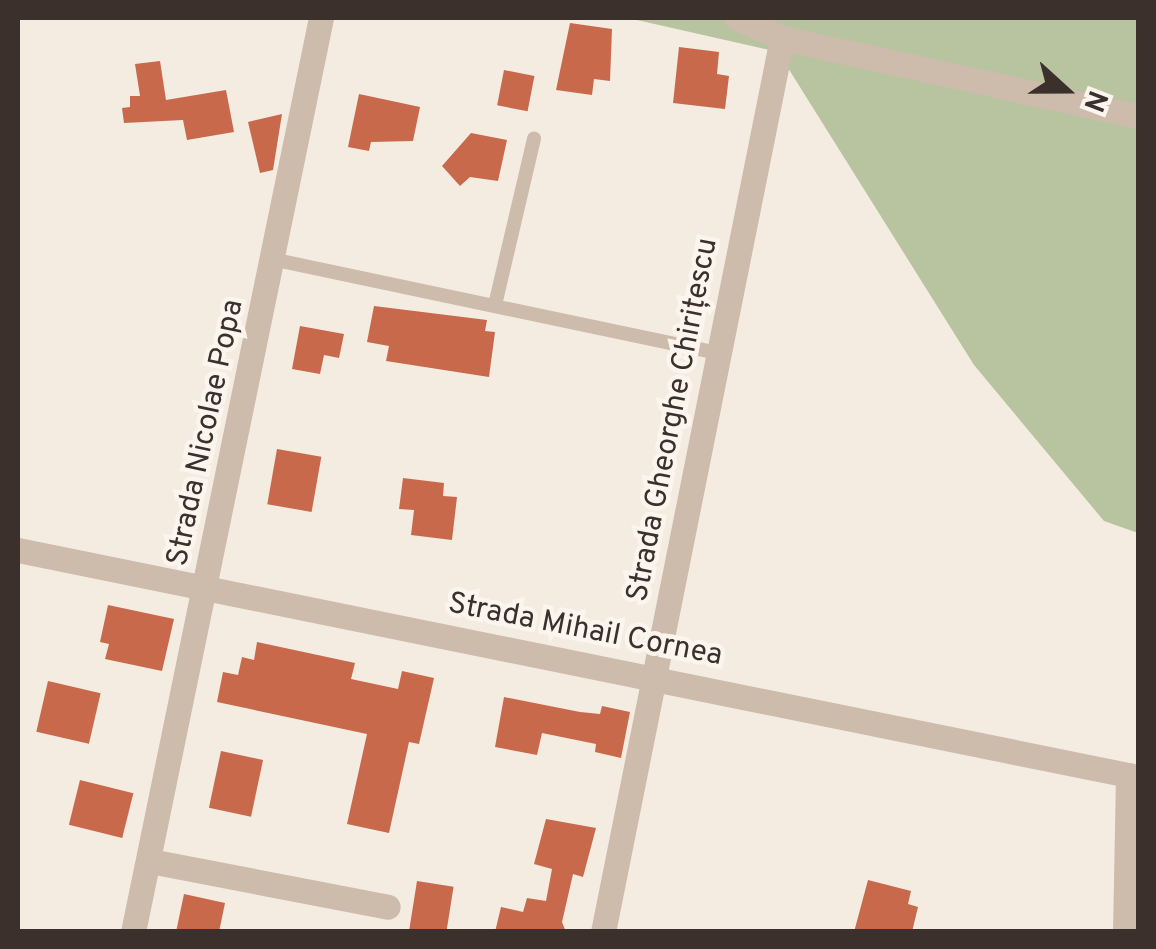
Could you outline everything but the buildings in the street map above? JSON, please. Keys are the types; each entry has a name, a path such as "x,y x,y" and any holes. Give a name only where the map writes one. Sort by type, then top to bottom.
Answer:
{"street":[{"name":"Strada Nicolae Popa","path":"134,932 276,260 322,18"},
{"path":"737,18 782,38 1138,116"},
{"name":"Strada Gheorghe Chirițescu","path":"603,932 658,679 718,353 782,38"},
{"name":"Strada Mihail Cornea","path":"18,550 1133,776"},
{"path":"1125,932 1133,776"},
{"path":"150,861 388,907"}],"lane":[{"path":"495,306 534,138"},
{"path":"276,260 718,353"}],"green space":[{"path":"628,18 1138,18 1138,533 1104,521 974,365 778,52"}]}
